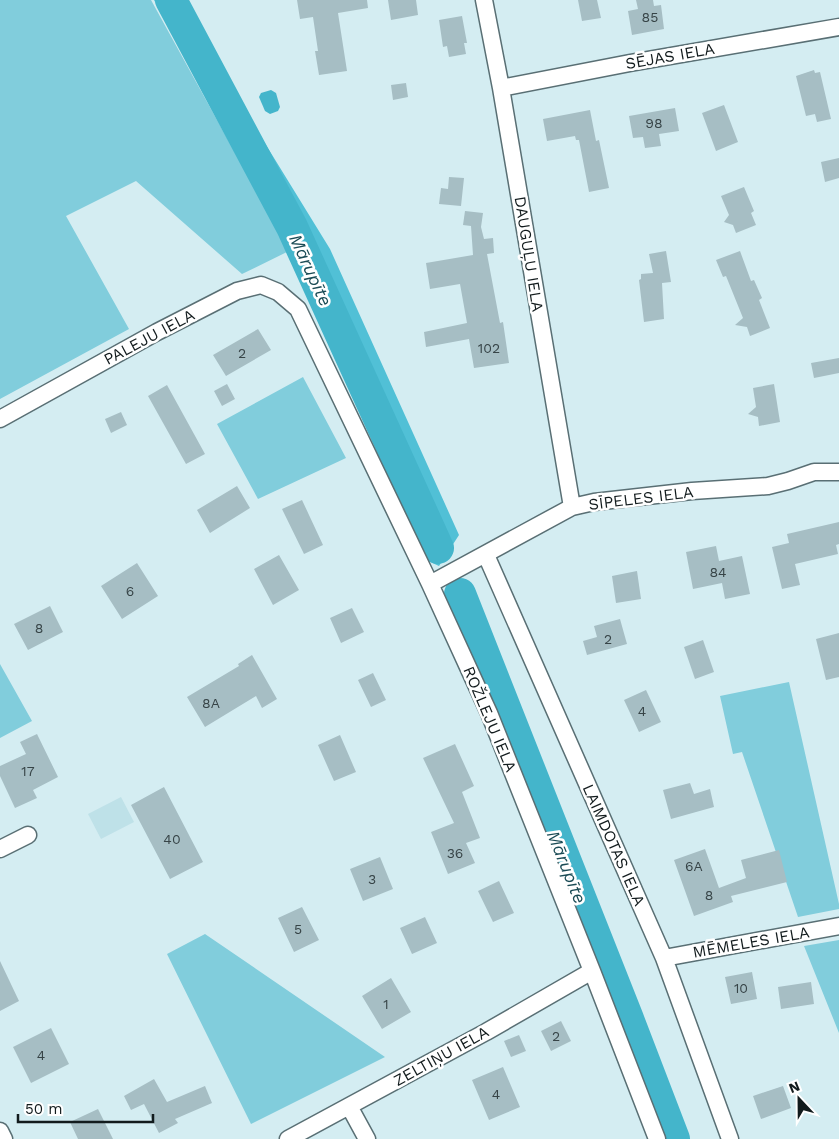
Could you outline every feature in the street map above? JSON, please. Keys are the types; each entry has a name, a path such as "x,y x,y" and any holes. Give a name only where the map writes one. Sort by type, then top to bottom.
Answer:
{"street":[{"name":"DAUGUĻU IELA","path":"484,0 501,88 572,508"},
{"name":"SĒJAS IELA","path":"501,88 630,63 839,28"},
{"name":"PALEJU IELA","path":"0,419 157,332 237,291 260,285 278,292 298,309"},
{"name":"ROŽLEJU IELA","path":"298,309 430,584 489,713 657,1139"},
{"name":"SĪPELES IELA","path":"430,584 572,508 594,502 692,490 768,486 814,472 839,472"},
{"name":"LAIMDOTAS IELA","path":"486,555 664,958 730,1139"},
{"path":"0,850 28,835"},
{"name":"MĒMELES IELA","path":"664,958 839,926"},
{"name":"ZELTIŅU IELA","path":"288,1139 486,1032 592,971"},
{"path":"349,1106 368,1139"},
{"path":"0,1131 4,1139"}],"shaded area":[{"path":"0,0 151,0 289,251 242,274 136,181 66,216 129,329 0,399"},
{"path":"154,0 183,0 194,13 253,124 330,249 459,535 439,566 428,561 289,251"},
{"path":"271,90 276,93 280,107 278,111 270,114 265,111 259,97 261,93"},
{"path":"303,377 346,458 258,499 217,424"},
{"path":"0,664 32,721 0,738"},
{"path":"789,682 839,904 839,909 798,917 742,752 733,754 720,696"},
{"path":"121,797 134,822 101,839 88,814"},
{"path":"205,934 385,1057 251,1124 167,954"},
{"path":"839,940 839,1033 804,946"}],"building":[{"path":"297,0 367,0 368,8 338,13 347,71 319,75 315,51 318,51 313,17 300,19"},
{"path":"388,0 416,0 418,15 391,20"},
{"path":"578,0 597,0 601,18 582,21"},
{"path":"636,0 653,0 654,6 661,5 664,29 632,35 628,11 638,9"},
{"path":"462,16 467,43 464,43 466,54 449,57 447,46 443,47 439,20"},
{"path":"814,70 815,73 820,72 831,119 817,122 815,114 806,116 796,76"},
{"path":"406,83 408,97 393,100 391,85"},
{"path":"724,105 738,142 716,151 702,113"},
{"path":"675,108 679,131 659,134 661,146 645,148 643,137 633,138 629,116"},
{"path":"590,110 596,141 599,140 609,188 589,192 579,140 576,140 575,136 547,141 543,119"},
{"path":"839,158 839,178 825,182 821,162"},
{"path":"449,177 464,178 461,206 439,204 441,188 448,189"},
{"path":"744,187 754,211 751,213 756,225 736,233 733,225 724,222 729,215 721,196"},
{"path":"465,211 483,213 481,227 484,239 493,238 494,253 487,254 500,323 503,322 509,363 474,368 469,339 426,347 424,332 467,323 460,284 430,289 426,263 473,255 471,226 463,225"},
{"path":"666,251 671,282 662,283 664,319 644,322 639,280 641,279 641,274 653,273 649,254"},
{"path":"740,251 751,281 754,280 762,298 759,300 770,328 750,336 747,327 735,325 743,318 726,276 723,277 716,260"},
{"path":"258,329 271,350 226,376 213,355"},
{"path":"839,358 839,373 814,378 811,363"},
{"path":"227,384 235,399 222,406 214,391"},
{"path":"774,384 780,422 759,426 758,417 748,414 756,407 753,388"},
{"path":"167,385 205,454 186,464 148,396"},
{"path":"121,412 127,425 111,433 105,419"},
{"path":"237,486 250,508 210,533 197,510"},
{"path":"302,500 323,545 304,554 282,509"},
{"path":"839,522 839,544 836,545 838,554 795,564 800,585 782,589 772,547 789,543 787,534"},
{"path":"716,546 719,561 742,556 750,594 725,599 722,583 693,589 686,552"},
{"path":"279,555 299,590 273,605 254,569"},
{"path":"137,563 158,596 122,619 101,586"},
{"path":"637,571 641,599 616,603 612,576"},
{"path":"50,606 63,632 28,650 14,624"},
{"path":"352,608 364,632 341,643 330,618"},
{"path":"620,619 627,644 587,655 583,641 597,637 594,626"},
{"path":"839,633 839,677 826,680 816,639"},
{"path":"703,640 714,672 695,679 684,647"},
{"path":"252,655 277,699 262,708 256,696 205,727 187,697 239,666 238,664"},
{"path":"373,673 386,700 371,707 358,680"},
{"path":"646,690 661,722 639,732 624,700"},
{"path":"37,734 58,777 33,790 37,798 15,808 0,776 0,766 26,754 20,742"},
{"path":"340,735 356,772 334,781 318,745"},
{"path":"455,744 474,786 462,792 480,838 466,843 475,863 448,874 431,832 454,823 423,758"},
{"path":"690,783 694,794 710,789 714,807 671,819 663,790"},
{"path":"164,787 203,862 170,879 131,805"},
{"path":"705,849 719,888 746,878 741,860 779,850 787,882 731,896 733,902 694,916 674,860"},
{"path":"380,857 393,889 363,901 350,869"},
{"path":"499,881 514,913 493,922 478,891"},
{"path":"302,907 319,940 294,952 278,918"},
{"path":"425,917 437,943 412,954 400,928"},
{"path":"0,961 19,1001 0,1011"},
{"path":"752,972 757,999 731,1004 725,977"},
{"path":"391,978 411,1012 382,1029 362,996"},
{"path":"811,982 814,1004 781,1009 778,987"},
{"path":"561,1021 571,1041 551,1051 541,1031"},
{"path":"51,1028 69,1064 31,1083 13,1047"},
{"path":"519,1035 526,1051 511,1057 504,1041"},
{"path":"503,1067 520,1107 489,1120 472,1080"},
{"path":"154,1079 167,1102 205,1086 212,1103 175,1119 178,1123 159,1133 144,1104 131,1110 124,1096"},
{"path":"783,1086 791,1108 761,1119 753,1096"},
{"path":"98,1109 113,1139 78,1139 70,1122"}],"waterway":[{"name":"Mārupīte","path":"171,0 292,227 438,548"},
{"name":"Mārupīte","path":"460,594 674,1139"}]}
